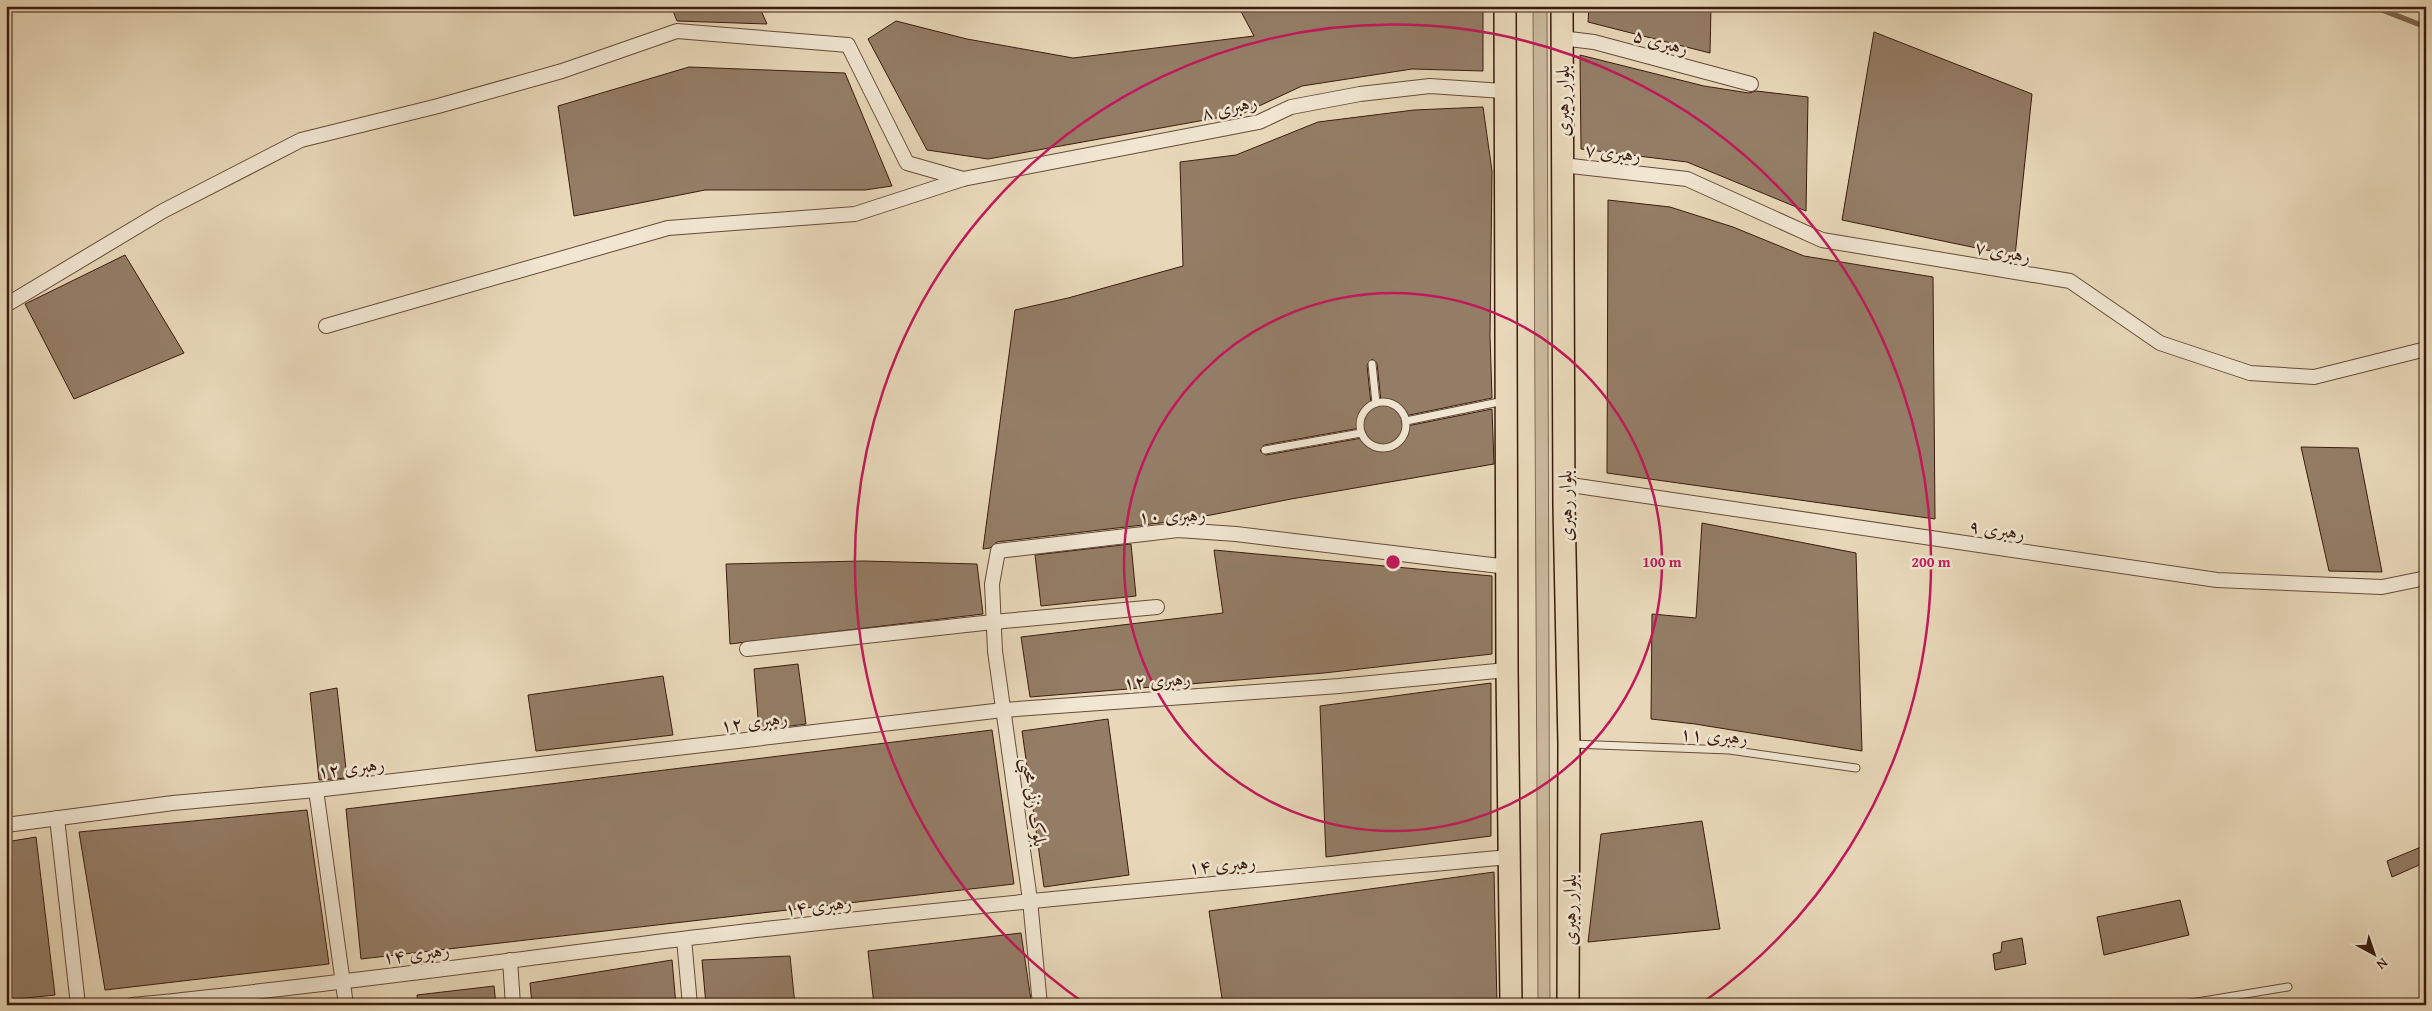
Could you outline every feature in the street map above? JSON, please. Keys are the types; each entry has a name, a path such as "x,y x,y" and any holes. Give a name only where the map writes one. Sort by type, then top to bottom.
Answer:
{"main road":[{"path":"1505,6 1507,670 1511,1005"},
{"name":"بلوار رهبری","path":"1562,6 1564,484 1569,744 1568,1005"}],"street":[{"path":"6,305 163,211 301,140 438,106 562,71 677,32 848,45 907,164 963,179"},
{"name":"رهبری ۵","path":"1561,38 1594,42 1751,84"},
{"name":"رهبری ۸","path":"326,326 668,228 855,214 963,179 1259,122 1291,107 1360,94 1430,86 1504,92"},
{"name":"رهبری ۷","path":"1562,165 1688,179 1822,240 2070,281 2160,343 2250,373 2314,377 2426,349"},
{"name":"رهبری ۹","path":"1564,484 2217,580 2382,587 2426,578"},
{"name":"رهبری ۱۰","path":"1003,710 993,622 992,584 998,551 1178,530 1236,534 1508,568"},
{"path":"747,650 993,622 1157,607"},
{"name":"رهبری ۱۲","path":"6,825 173,803 316,790 1003,710 1339,686 1507,670"},
{"name":"بلوک زنی محبی","path":"1003,710 1030,900 1040,1005"},
{"path":"316,790 346,1005"},
{"path":"57,818 78,1005"},
{"name":"رهبری ۱۴","path":"132,1005 247,994 684,939 1030,900 1510,857"},
{"path":"684,939 690,1005"},
{"path":"510,960 513,1005"}],"lane":[{"path":"1372,364 1376,403"},
{"path":"1406,420 1506,400"},
{"path":"1376,403 1392,404 1403,414 1406,420 1403,436 1391,446 1376,447 1368,444 1361,433 1359,423 1365,409 1376,403"},
{"path":"1265,450 1361,433"},
{"name":"رهبری ۱۱","path":"1569,744 1729,750 1856,768"},
{"path":"2179,1005 2288,987"}],"shaded area":[{"path":"1533,6 1547,6 1550,1005 1538,1005"}],"building":[{"path":"671,6 759,6 767,24 677,21"},
{"path":"1238,6 1483,6 1483,71 1412,69 1302,86 1244,113 988,159 927,150 868,39 896,21 967,39 1073,58 1254,36"},
{"path":"1589,6 1711,6 1710,53 1588,22"},
{"path":"1874,32 2032,94 2015,256 1842,220"},
{"path":"1580,55 1704,86 1749,93 1756,91 1808,97 1806,211 1687,162 1581,149"},
{"path":"689,67 845,73 892,186 865,190 705,190 574,216 558,106"},
{"path":"1483,107 1492,171 1490,336 1492,398 1405,416 1401,422 1407,426 1492,409 1494,464 1291,499 1211,515 1160,523 997,542 990,548 983,549 1015,310 1068,298 1183,266 1180,162 1236,155 1318,122 1414,110","holes":["1372,359 1377,363 1381,402 1376,408 1371,404 1367,365","1360,428 1366,432 1362,438 1266,455 1260,451 1264,445"]},
{"path":"1608,200 1670,207 1733,227 1804,256 1933,277 1935,519 1607,473"},
{"path":"125,255 184,353 74,399 25,304"},
{"path":"2301,447 2358,448 2382,572 2329,571"},
{"path":"1702,523 1856,553 1862,751 1695,724 1651,719 1652,614 1696,618"},
{"path":"1131,544 1136,596 1041,606 1035,555"},
{"path":"1214,550 1492,576 1492,654 1324,673 1030,697 1021,637 1223,613"},
{"path":"863,561 977,564 983,614 730,644 726,564"},
{"path":"798,664 806,724 759,730 754,669"},
{"path":"663,676 673,735 536,751 528,695"},
{"path":"1491,683 1491,836 1326,857 1320,706"},
{"path":"337,688 347,778 319,780 310,693"},
{"path":"1108,719 1129,875 1044,887 1022,731"},
{"path":"992,730 1014,884 361,959 346,809"},
{"path":"307,810 329,964 105,990 79,832"},
{"path":"1702,821 1720,929 1588,942 1601,834"},
{"path":"36,837 55,995 6,1000 6,842"},
{"path":"2426,845 2426,862 2392,877 2387,861"},
{"path":"1494,872 1497,1005 1223,1005 1209,911"},
{"path":"2180,900 2189,935 2104,955 2097,917"},
{"path":"1021,933 1031,1000 978,1005 874,1005 868,951"},
{"path":"2022,938 2026,964 1995,970 1993,954 2001,952 2002,942"},
{"path":"790,956 795,1005 706,1005 702,960"},
{"path":"672,960 676,1005 532,1005 530,983"},
{"path":"494,986 496,1005 418,1005 417,995"}],"waterway":[{"path":"2372,6 2426,27"}]}
